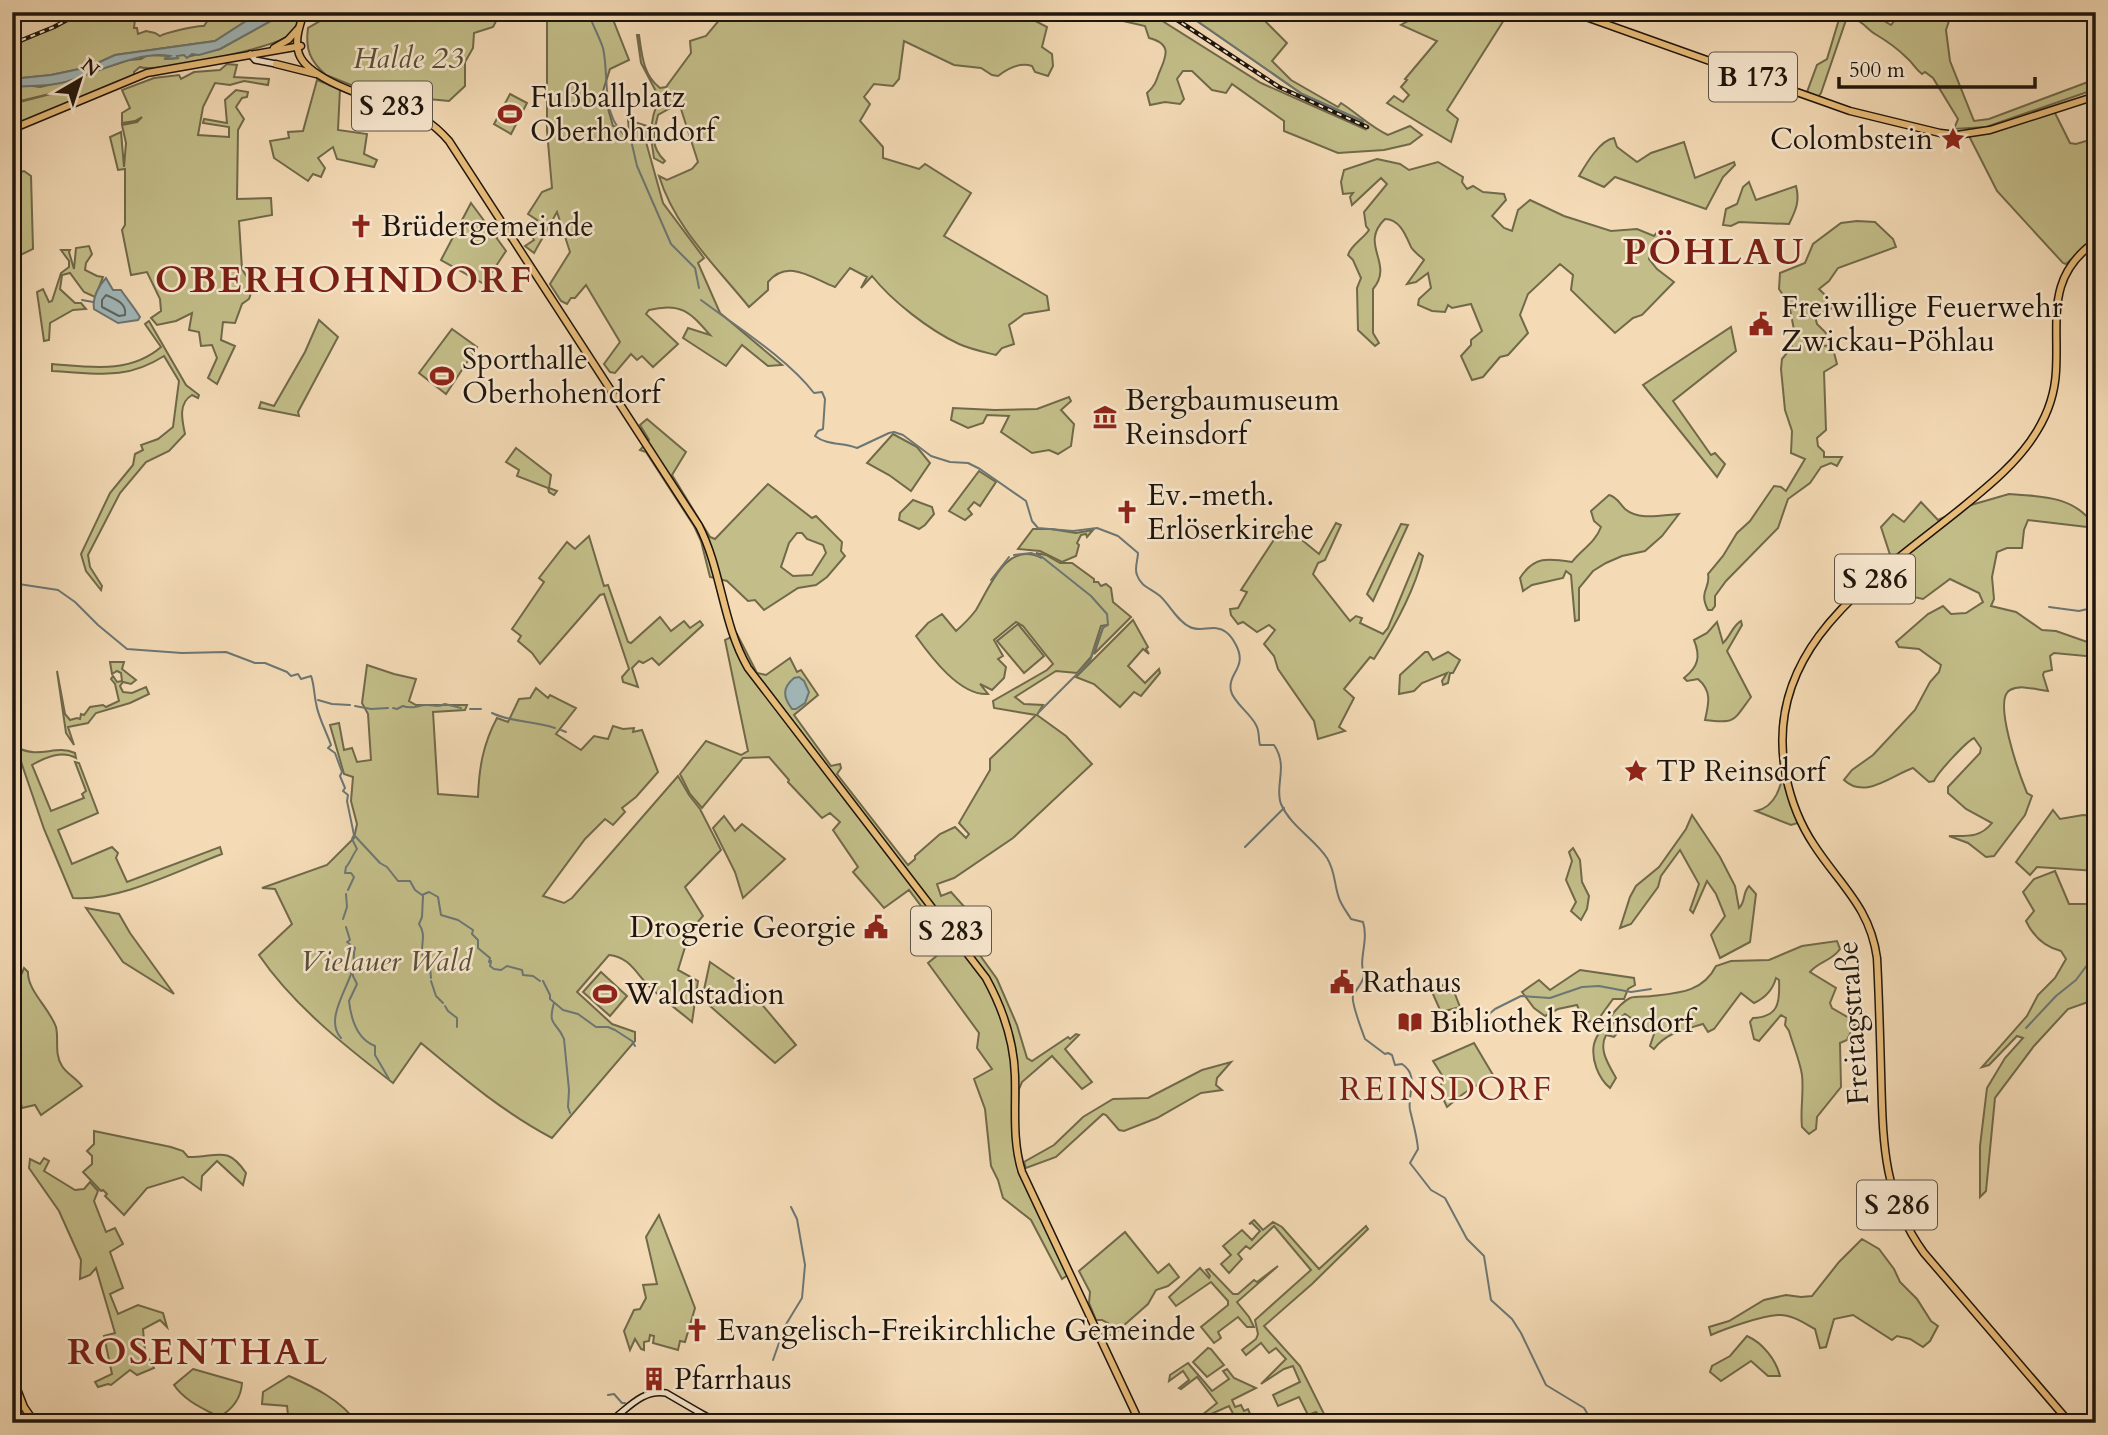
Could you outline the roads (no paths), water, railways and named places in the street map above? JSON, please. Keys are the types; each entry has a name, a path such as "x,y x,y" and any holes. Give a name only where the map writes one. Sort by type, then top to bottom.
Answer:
{"main road":[{"name":"B 173","path":"1572,12 1850,111 1940,133 1980,132 2096,95"},
{"path":"303,18 299,45 307,66 318,75"},
{"path":"274,48 288,40 303,18"},
{"path":"250,54 299,45"},
{"path":"12,129 142,74 299,45"},
{"name":"S 283","path":"250,54 256,60 318,75 416,116 433,126 449,141 689,510 704,536 732,632 748,667 963,946 992,989 1005,1019 1013,1051 1014,1128 1020,1167 1140,1423"},
{"name":"Freitagstraße","path":"2070,1423 1924,1253 1896,1202 1884,1154 1877,958 1870,925 1855,899 1814,845 1795,807 1786,777 1783,744 1786,710 1793,683 1810,646 1840,609 1991,484 2030,441 2047,412 2054,387 2056,304 2062,285 2075,261 2096,241"},
{"path":"12,1376 24,1407 35,1423"},
{"path":"608,1423 644,1395 658,1392 666,1393 722,1423"}],"water":[{"path":"260,12 287,12 220,49 199,55 164,59 170,56 144,57 61,83 12,87 12,79 89,67 115,55 215,41"},
{"path":"106,278 113,290 121,290 140,317 138,320 118,323 94,309 97,292"},
{"path":"799,677 809,692 805,703 792,709 786,697 786,689 794,678"}],"waterway":[{"path":"588,12 603,48 608,98 614,121 621,132 631,140 637,166 671,244 695,268 699,288"},
{"path":"1184,12 1302,94 1363,121"},
{"path":"82,300 93,302"},
{"path":"701,300 776,355 814,393 822,392 825,399 823,429 815,436 857,448 894,432 903,435 931,456 950,462 968,463 1026,501 1032,521 1038,528 1073,531 1097,528 1118,536 1138,553 1136,570 1141,582 1160,596 1181,621 1194,629 1222,629 1230,636 1240,659 1232,679 1231,691 1256,725 1260,745 1274,745 1278,753 1281,804 1285,812 1327,858 1339,898 1351,919 1363,922 1364,976 1353,996 1354,1004 1365,1039 1385,1054 1392,1055 1395,1065 1402,1064 1410,1074 1410,1110 1418,1149 1410,1163 1431,1190 1445,1198 1467,1239 1484,1256 1491,1300 1512,1319 1546,1385 1584,1408 1593,1423"},
{"path":"1014,555 1031,553 1042,557 1091,596 1107,614 1108,625 1103,627 1090,661 1039,712"},
{"path":"991,580 1009,557"},
{"path":"12,583 58,590 127,649 182,653 226,652 255,663 265,663 291,676 298,674 301,679 311,676 319,714 331,745 328,748 335,753 342,772 340,776 345,788 343,791 348,795 354,835 398,881 410,881 422,895 429,892 438,897 441,915 458,920 473,930 472,934 478,940 478,948 490,958 490,966 501,970 507,966 522,970 523,975 533,976 540,981"},
{"path":"2049,607 2079,611 2096,607"},
{"path":"318,700 350,705"},
{"path":"393,708 445,704 461,708"},
{"path":"355,706 388,708"},
{"path":"470,709 481,709"},
{"path":"492,713 555,728"},
{"path":"561,730 566,732"},
{"path":"1245,847 1284,808"},
{"path":"348,890 354,877 351,873 345,873 357,849 352,839 354,835"},
{"path":"343,919 347,907 346,894"},
{"path":"423,896 419,924 423,935 423,956 430,967 431,978"},
{"path":"341,1038 336,1030 336,1012 352,972 355,948 347,942 350,940 346,927"},
{"path":"2026,1028 2056,996 2076,980 2096,953"},
{"path":"353,969 357,984 349,1001 351,1015 359,1033 375,1046 375,1055 389,1079"},
{"path":"431,981 436,996 443,1003"},
{"path":"543,981 550,999 563,1010 578,1014 596,1027 615,1030 635,1046"},
{"path":"1459,1025 1481,1021 1495,1009 1521,996 1550,998 1582,987 1599,986 1631,992 1651,989"},
{"path":"554,1003 552,1020 564,1039 570,1113"},
{"path":"445,1006 457,1018 457,1027"},
{"path":"773,1360 785,1326 802,1298 805,1265 797,1219 791,1207"},
{"path":"608,1395 614,1394 625,1403"},
{"path":"699,1409 717,1418"},
{"path":"727,1421 731,1423"}],"railway":[{"path":"12,44 54,27 81,12"},
{"path":"1165,12 1279,87 1367,127"}],"place":[{"name":"Fußballplatz Oberhohndorf","path":"510,114"},
{"name":"Colombstein","path":"1953,139"},
{"name":"Brüdergemeinde","path":"361,226"},
{"name":"Freiwillige Feuerwehr Zwickau-Pöhlau","path":"1761,324"},
{"name":"Sporthalle Oberhohendorf","path":"442,376"},
{"name":"Bergbaumuseum Reinsdorf","path":"1105,417"},
{"name":"Ev.-meth. Erlöserkirche","path":"1127,512"},
{"name":"TP Reinsdorf","path":"1636,771"},
{"name":"Drogerie Georgie","path":"876,927"},
{"name":"Rathaus","path":"1342,982"},
{"name":"Waldstadion","path":"605,994"},
{"name":"Bibliothek Reinsdorf","path":"1410,1022"},
{"name":"Evangelisch-Freikirchliche Gemeinde","path":"697,1330"},
{"name":"Pfarrhaus","path":"654,1379"}],"district":[{"name":"PÖHLAU","path":"1714,252"},
{"name":"OBERHOHNDORF","path":"344,280"},
{"name":"REINSDORF","path":"1446,1089"},
{"name":"ROSENTHAL","path":"198,1352"}],"park label":[{"name":"Halde 23","path":"408,58"},
{"name":"Vielauer Wald","path":"386,961"}]}
